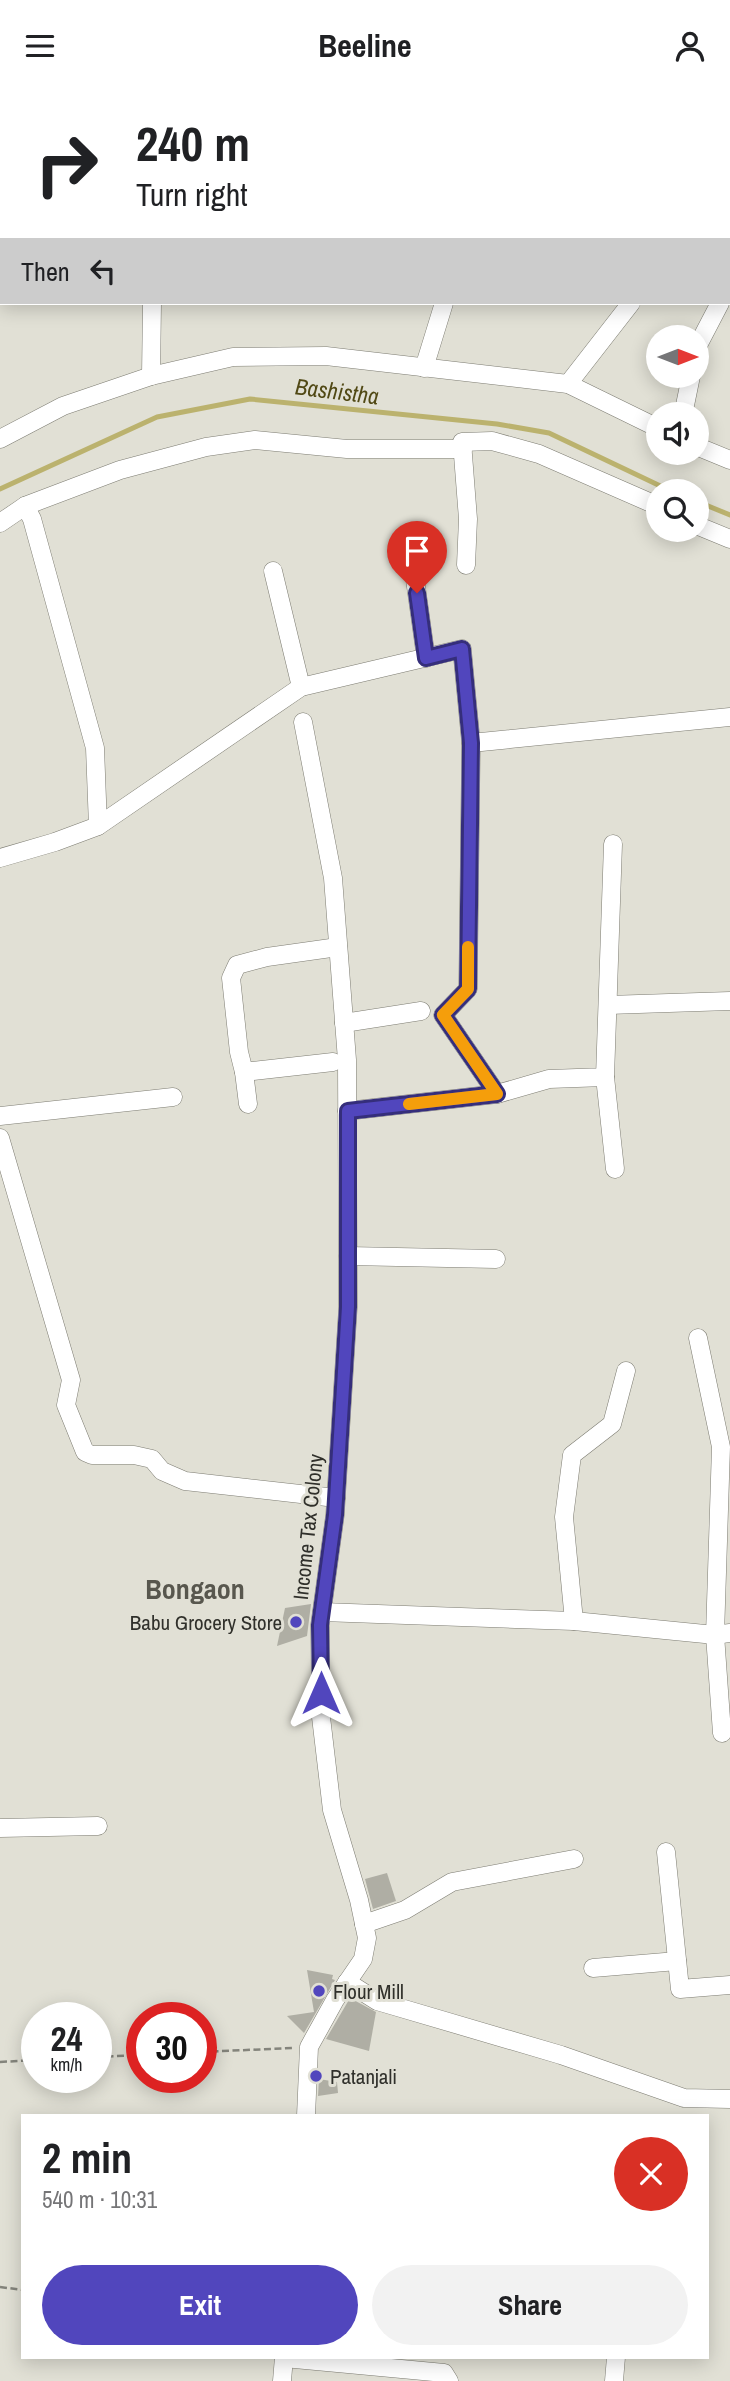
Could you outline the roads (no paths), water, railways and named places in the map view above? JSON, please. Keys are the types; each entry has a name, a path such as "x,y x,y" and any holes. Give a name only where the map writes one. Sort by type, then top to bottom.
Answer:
{"street":[{"path":"151,376 152,305"},
{"path":"424,368 443,305"},
{"path":"568,384 629,305"},
{"path":"709,325 719,305"},
{"path":"0,439 63,406 151,376 233,357 326,356 568,384 646,422"},
{"path":"0,523 25,506 120,470 206,447 255,440 347,449 463,449"},
{"path":"466,565 468,519 462,442 492,441 539,454 646,501"},
{"path":"709,451 730,460"},
{"path":"25,506 32,519 94,748 98,826"},
{"path":"709,530 730,539"},
{"path":"273,572 301,687"},
{"path":"414,572 426,658"},
{"path":"0,858 98,826 301,687 462,649 471,743 468,989 443,1015 497,1094"},
{"path":"471,743 730,717"},
{"name":"Income Tax Colony","path":"303,722 333,878 348,1111 348,1307 336,1498 322,1612 321,1717 332,1810 367,1938 363,1959 309,2047 306,2114"},
{"path":"613,844 605,1077 615,1169"},
{"path":"247,1104 232,978 237,965 267,957 338,947"},
{"path":"608,1005 730,1001"},
{"path":"344,1023 421,1011"},
{"path":"244,1072 333,1062"},
{"path":"348,1111 497,1094 549,1079 605,1077"},
{"path":"0,1116 173,1097"},
{"path":"0,1138 71,1381 66,1405 85,1452 92,1455 134,1455 152,1459 162,1471 185,1481 336,1498"},
{"path":"348,1256 496,1259"},
{"path":"698,1338 721,1447 722,1733"},
{"path":"574,1621 564,1517 572,1455 612,1424 626,1371"},
{"path":"322,1612 574,1621 723,1634"},
{"path":"0,1828 98,1826"},
{"path":"667,1852 680,1989 730,1985"},
{"path":"364,1924 405,1910 452,1882 574,1859"},
{"path":"593,1968 677,1961"},
{"path":"347,1982 377,2001 561,2055 684,2098 730,2099"},
{"path":"282,2381 284,2359"},
{"path":"304,2359 444,2373 449,2381"},
{"path":"614,2381 616,2359"}],"waterway":[{"name":"Bashistha","path":"0,489 157,417 250,399 497,424 549,433 646,479"},
{"name":"Bashistha","path":"709,506 730,515"}],"place":[{"name":"Babu Grocery Store","path":"296,1622"},
{"name":"Flour Mill","path":"319,1991"},
{"name":"Patanjali","path":"316,2076"}],"district":[{"name":"Bongaon","path":"195,1589"}]}
